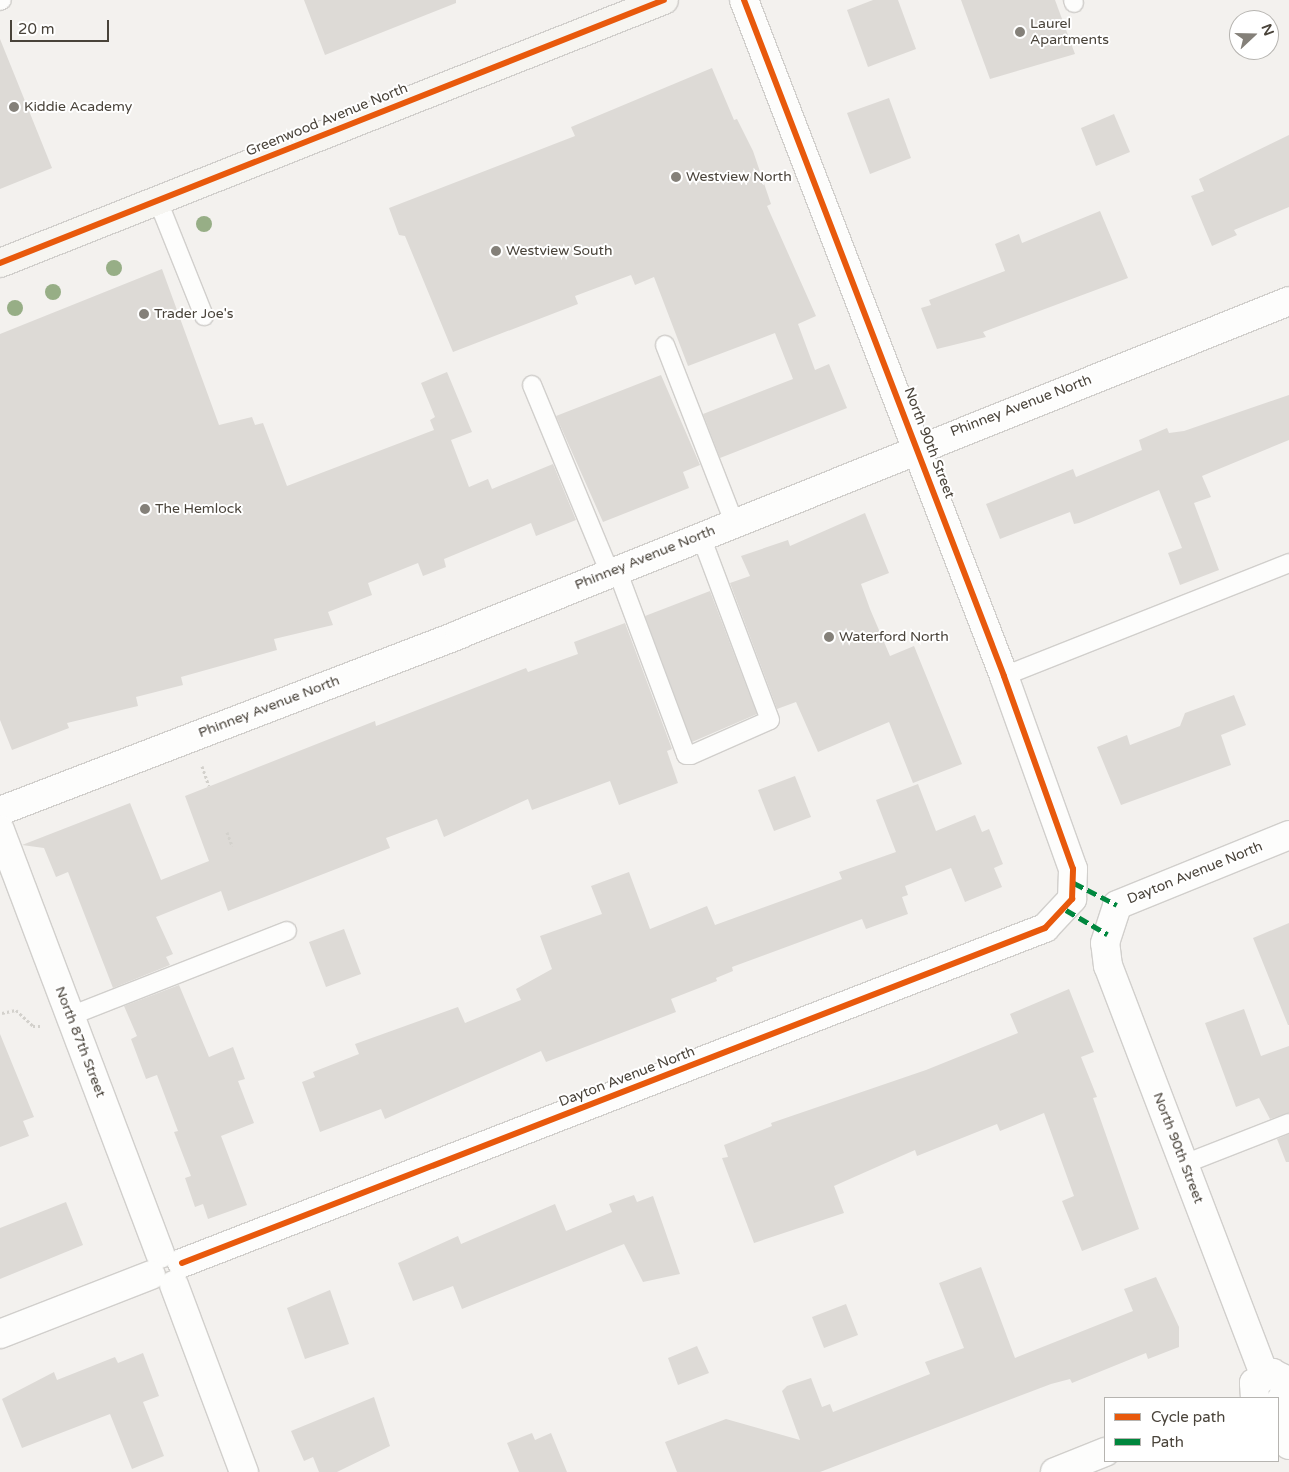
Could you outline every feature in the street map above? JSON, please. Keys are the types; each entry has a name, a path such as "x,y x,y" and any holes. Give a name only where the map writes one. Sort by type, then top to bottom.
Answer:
{"main road":[{"name":"Greenwood Avenue North","path":"0,263 664,0"}],"street":[{"name":"North 90th Street","path":"744,0 918,447 1004,676 1073,869 1072,899"},
{"name":"Phinney Avenue North","path":"0,811 614,572 918,447 1289,301"},
{"name":"North 87th Street","path":"0,830 58,1021 167,1269 244,1472"},
{"name":"Dayton Avenue North","path":"1109,921 1118,905 1127,900 1289,835"},
{"name":"Dayton Avenue North","path":"0,1334 1045,928 1072,899"},
{"name":"North 90th Street","path":"1109,921 1105,943 1108,966 1184,1164 1267,1391"},
{"path":"1279,1419 1289,1445"},
{"path":"1055,1472 1104,1452"}],"lane":[{"path":"158,201 204,316"},
{"path":"665,346 734,522"},
{"path":"532,385 614,572 686,755 691,755 770,720 701,536"},
{"path":"1004,676 1289,562"},
{"path":"58,1021 287,931"},
{"path":"1184,1164 1289,1123"}],"path":[{"path":"203,768 209,786"},
{"path":"227,832 232,846"},
{"path":"2,1013 16,1010 33,1026 58,1021"}],"building":[{"path":"304,0 456,0 456,3 325,55"},
{"path":"873,0 898,0 916,49 868,67 847,10"},
{"name":"Laurel Apartments","path":"961,0 1055,0 1075,54 990,79"},
{"name":"Kiddie Academy","path":"0,39 52,168 0,189"},
{"path":"712,68 734,120 737,119 753,151 771,204 767,206 816,316 798,324 815,370 829,364 847,408 720,458 703,414 793,379 775,333 688,366 654,277 635,285 631,275 575,296 578,304 453,352 405,236 399,235 389,208 575,136 571,127"},
{"path":"889,98 911,158 870,174 847,113"},
{"path":"1114,114 1130,152 1096,166 1081,128"},
{"path":"1289,135 1289,207 1234,230 1237,235 1212,246 1191,196 1204,191 1199,179"},
{"path":"1100,211 1128,278 983,332 986,337 937,349 921,308 931,305 929,300 1005,271 995,244 1019,234 1022,243"},
{"name":"The Hemlock","path":"162,269 219,425 252,417 255,425 263,423 287,486 434,430 430,420 435,417 421,383 447,372 472,432 451,440 469,487 488,479 492,489 553,464 576,520 536,536 531,523 444,559 446,567 423,576 418,563 368,583 372,595 328,612 333,625 274,639 277,650 181,677 183,685 136,697 138,706 67,723 69,728 12,750 0,720 0,334"},
{"path":"661,375 700,465 683,472 689,488 603,522 556,416"},
{"path":"1289,395 1289,440 1202,476 1211,497 1194,503 1219,570 1180,585 1168,553 1182,548 1159,490 1079,523 1074,524 1070,512 1000,539 986,504 1073,469 1076,477 1142,450 1139,440 1167,428 1169,433 1184,431"},
{"name":"Waterford North","path":"865,513 889,573 861,584 870,609 890,656 914,646 962,764 913,783 889,722 818,752 796,702 777,709 730,583 750,576 741,556 788,540 790,546"},
{"path":"710,591 757,714 692,742 645,616"},
{"path":"625,623 672,749 667,751 678,783 619,805 610,781 532,810 528,799 444,837 437,819 386,838 390,848 228,911 221,891 156,917 173,954 166,957 170,965 113,988 68,872 56,877 44,848 22,845 130,803 161,880 209,861 185,796 375,721 376,726 526,668 528,672 578,654 574,642"},
{"path":"1234,695 1246,725 1221,735 1231,765 1121,805 1097,747 1127,735 1130,745 1180,726 1185,713"},
{"path":"795,776 811,817 774,831 758,790"},
{"path":"918,784 936,831 975,815 982,832 989,829 1003,864 994,868 1002,887 965,902 951,868 905,886 908,895 902,897 908,914 866,929 862,919 732,967 733,971 716,978 717,981 671,999 676,1012 546,1062 541,1051 385,1119 381,1109 320,1132 302,1082 315,1077 313,1072 359,1054 355,1044 458,1007 465,1023 521,1000 516,989 552,969 540,936 602,914 591,886 629,872 650,929 707,906 715,925 842,879 839,872 896,852 876,800"},
{"path":"1289,923 1289,1025 1288,1025 1253,938"},
{"path":"344,929 361,974 326,987 309,942"},
{"path":"179,985 209,1057 233,1047 245,1079 238,1081 254,1123 221,1136 247,1205 208,1219 203,1204 195,1207 185,1178 191,1176 174,1132 178,1131 157,1075 146,1079 131,1039 137,1036 124,1006"},
{"path":"1069,989 1094,1052 1081,1057 1097,1097 1093,1098 1139,1229 1082,1251 1062,1201 1074,1196 1044,1113 1000,1131 997,1124 917,1156 915,1150 834,1186 844,1213 754,1243 722,1158 728,1157 724,1145 772,1126 771,1123 926,1070 1018,1033 1010,1014"},
{"path":"1244,1009 1261,1056 1289,1046 1289,1113 1270,1119 1259,1098 1236,1107 1205,1023"},
{"path":"0,1034 34,1117 23,1121 29,1136 0,1147"},
{"path":"1289,1134 1289,1162 1286,1162 1277,1139"},
{"path":"634,1195 637,1202 653,1196 680,1274 643,1282 624,1244 462,1309 453,1286 413,1301 398,1263 458,1236 461,1244 555,1204 566,1231 612,1212 609,1204"},
{"path":"66,1202 83,1245 0,1279 0,1228"},
{"path":"981,1267 1015,1358 1133,1311 1124,1289 1156,1277 1179,1327 1179,1347 1148,1359 1146,1353 1072,1383 1070,1379 1051,1384 820,1472 677,1472 665,1442 726,1419 800,1440 782,1391 787,1386 811,1378 822,1407 830,1404 833,1412 930,1374 925,1362 964,1348 939,1283"},
{"path":"330,1290 349,1344 305,1359 287,1308"},
{"path":"846,1304 858,1335 824,1348 812,1317"},
{"path":"697,1346 709,1373 678,1385 668,1358"},
{"path":"143,1353 159,1396 143,1402 164,1456 132,1469 110,1414 22,1448 2,1399 54,1372 57,1380 115,1357 118,1363"},
{"path":"374,1397 390,1446 337,1472 319,1472 313,1457 304,1461 291,1431"},
{"path":"532,1433 535,1440 551,1433 567,1472 519,1472 507,1443"}],"marked path":[{"path":"1074,883 1117,905"},
{"path":"1066,910 1107,934"}],"cycle path":[{"path":"0,263 664,0"},
{"path":"182,1263 1045,928 1072,899 1073,869 1004,676 744,0"}],"place":[{"name":"Laurel Apartments","path":"1020,32"},
{"name":"Kiddie Academy","path":"14,107"},
{"name":"Westview North","path":"676,177"},
{"name":"Westview South","path":"496,251"},
{"name":"Trader Joe's","path":"144,314"},
{"name":"The Hemlock","path":"145,509"},
{"name":"Waterford North","path":"829,637"}]}
